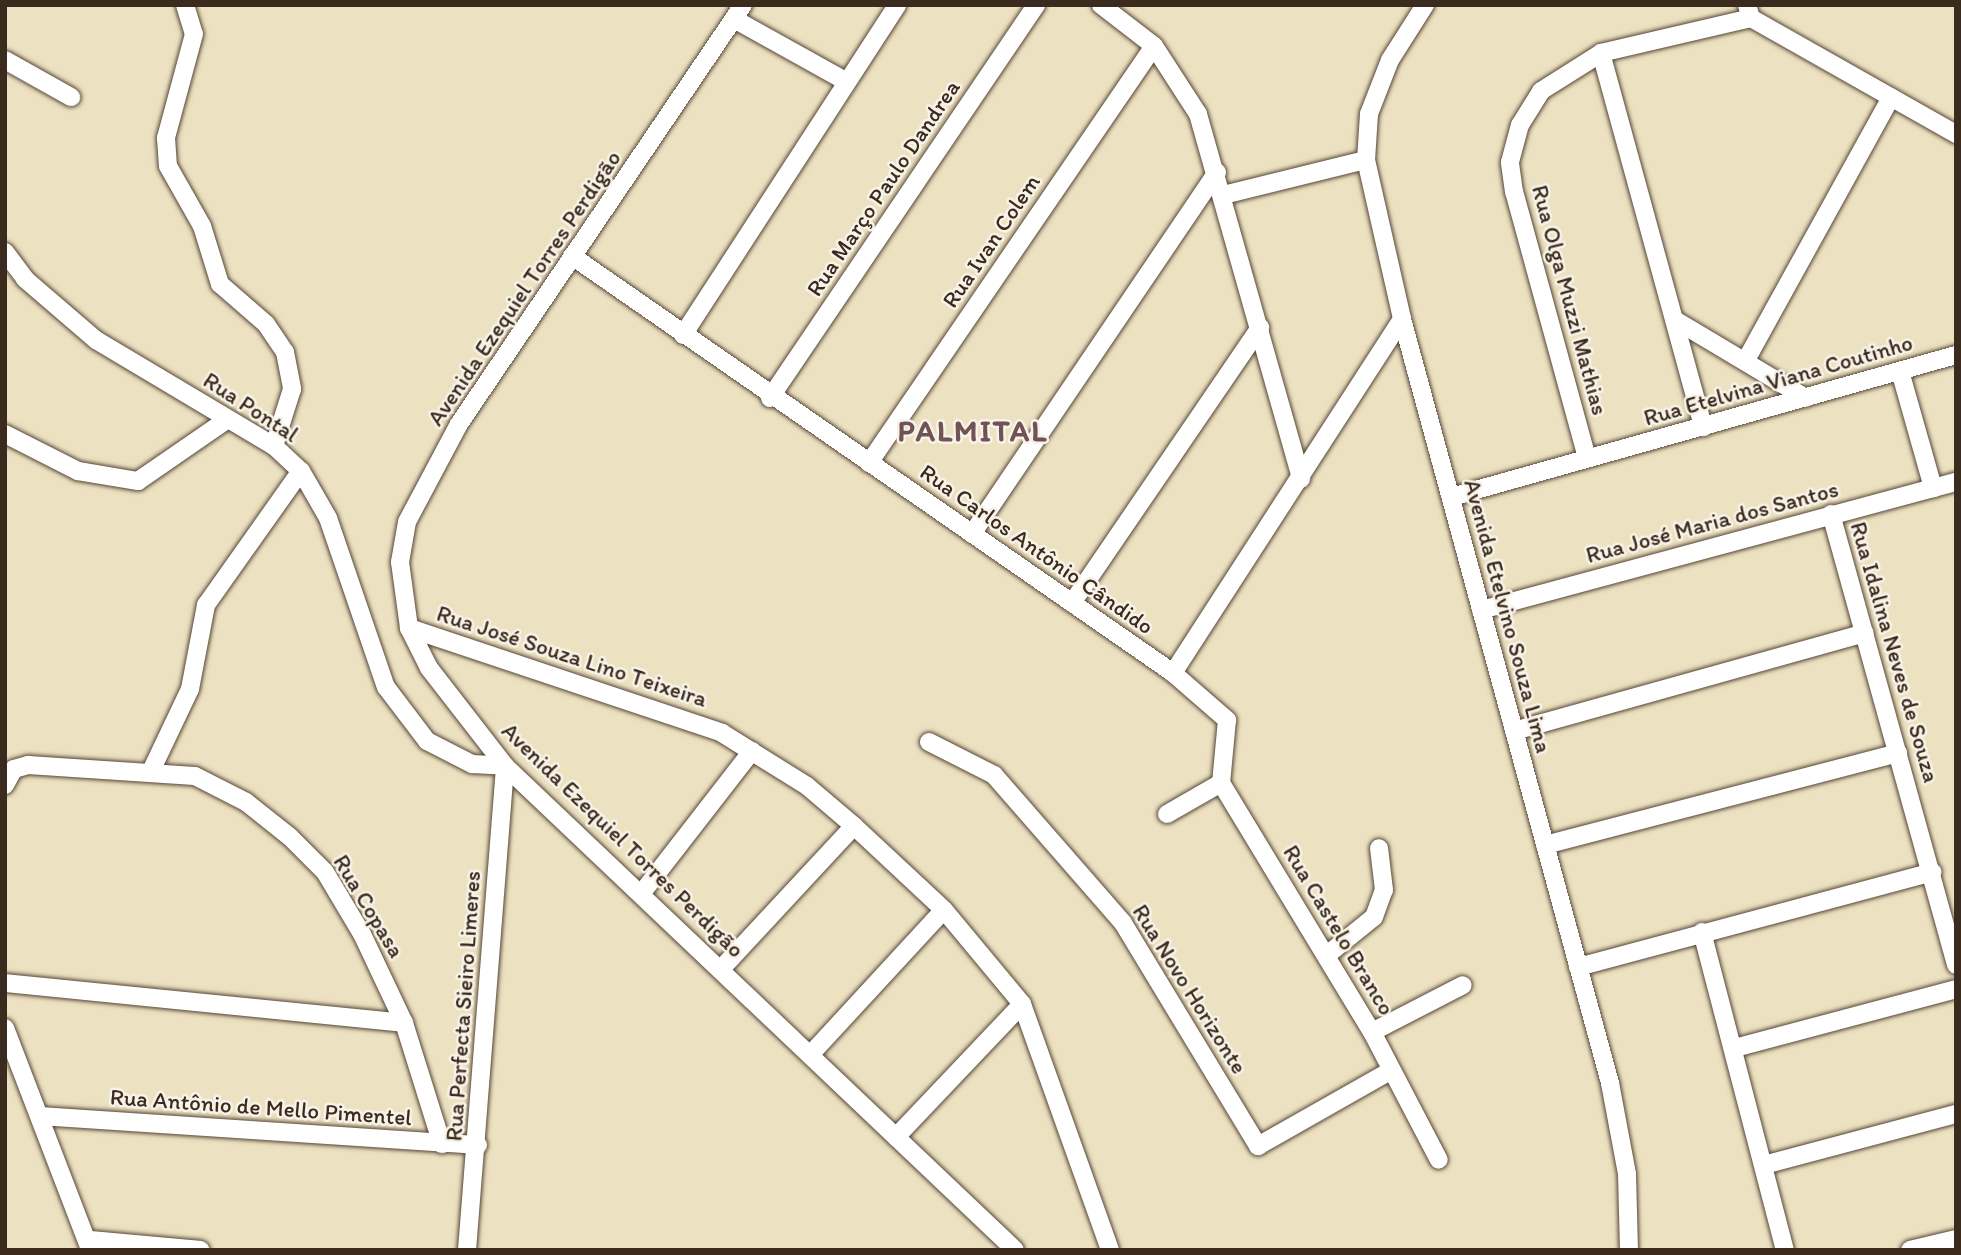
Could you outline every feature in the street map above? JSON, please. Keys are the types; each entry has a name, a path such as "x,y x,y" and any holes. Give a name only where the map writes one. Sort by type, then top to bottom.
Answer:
{"street":[{"path":"185,5 194,34 178,85 166,138 178,191 202,226 229,297 266,324 285,352 292,389 274,446"},
{"path":"683,335 897,5"},
{"name":"Rua Março Paulo Dandrea","path":"770,398 1036,5"},
{"path":"1101,5 1120,10 1154,46 1198,114 1217,172 1301,479"},
{"name":"Avenida Etelvino Souza Lima","path":"1425,5 1390,60 1373,103 1366,160 1402,319 1578,967 1627,1174 1629,1250"},
{"path":"739,12 847,82"},
{"name":"Avenida Ezequiel Torres Perdigão","path":"739,12 459,424 407,522 400,562 409,628 429,668 505,766 1015,1250"},
{"path":"1749,12 1956,134"},
{"name":"Rua Olga Muzzi Mathias","path":"1587,458 1510,162 1520,125 1541,91 1601,53 1749,12"},
{"name":"Rua Ivan Colem","path":"869,463 1154,46"},
{"path":"1601,53 1703,427"},
{"path":"5,60 71,97"},
{"path":"1746,360 1891,97"},
{"path":"1223,195 1366,160"},
{"path":"972,534 1217,172"},
{"name":"Rua Pontal","path":"5,252 25,279 96,340 274,446 301,471 328,519 386,687 427,741 472,764 505,766"},
{"name":"Rua Carlos Antônio Cândido","path":"572,256 770,398 869,463 1173,673 1227,720 1220,783"},
{"path":"1173,673 1301,479 1402,319"},
{"path":"1675,320 1806,398"},
{"path":"1072,603 1260,327"},
{"name":"Rua Etelvina Viana Coutinho","path":"1451,497 1956,355"},
{"path":"1900,371 1933,488"},
{"path":"5,434 78,471 138,481 228,419"},
{"path":"152,769 190,690 206,605 301,471"},
{"name":"Rua José Maria dos Santos","path":"1481,610 1956,482"},
{"name":"Rua Idalina Neves de Souza","path":"1831,514 1956,965"},
{"name":"Rua José Souza Lino Teixeira","path":"409,628 656,706 752,751 854,826 944,910 1022,1004 1110,1250"},
{"path":"1514,731 1865,633"},
{"name":"Rua Novo Horizonte","path":"929,742 994,775 1123,923 1258,1146 1388,1072"},
{"path":"642,894 752,751"},
{"path":"1545,845 1898,753"},
{"name":"Rua Copasa","path":"5,784 14,769 28,765 152,769 195,776 246,802 325,872 404,1023 442,1144"},
{"name":"Rua Perfecta Sieiro Limeres","path":"467,1250 478,1144 505,766"},
{"path":"1167,814 1220,783"},
{"name":"Rua Castelo Branco","path":"1220,783 1372,1032 1388,1072 1439,1160"},
{"path":"721,969 854,826"},
{"path":"1327,955 1374,917 1384,890 1379,848"},
{"path":"1578,967 1932,872"},
{"path":"810,1055 944,910"},
{"path":"1702,932 1735,1048 1785,1250"},
{"path":"5,983 404,1023"},
{"path":"1372,1032 1463,985"},
{"path":"1735,1048 1956,989"},
{"path":"896,1137 1022,1004"},
{"path":"5,1028 91,1245 201,1250"},
{"path":"1764,1165 1956,1114"},
{"name":"Rua Antônio de Mello Pimentel","path":"41,1115 442,1144 478,1144"},
{"path":"1910,1250 1956,1239"}],"district":[{"name":"PALMITAL","path":"973,431"}]}
